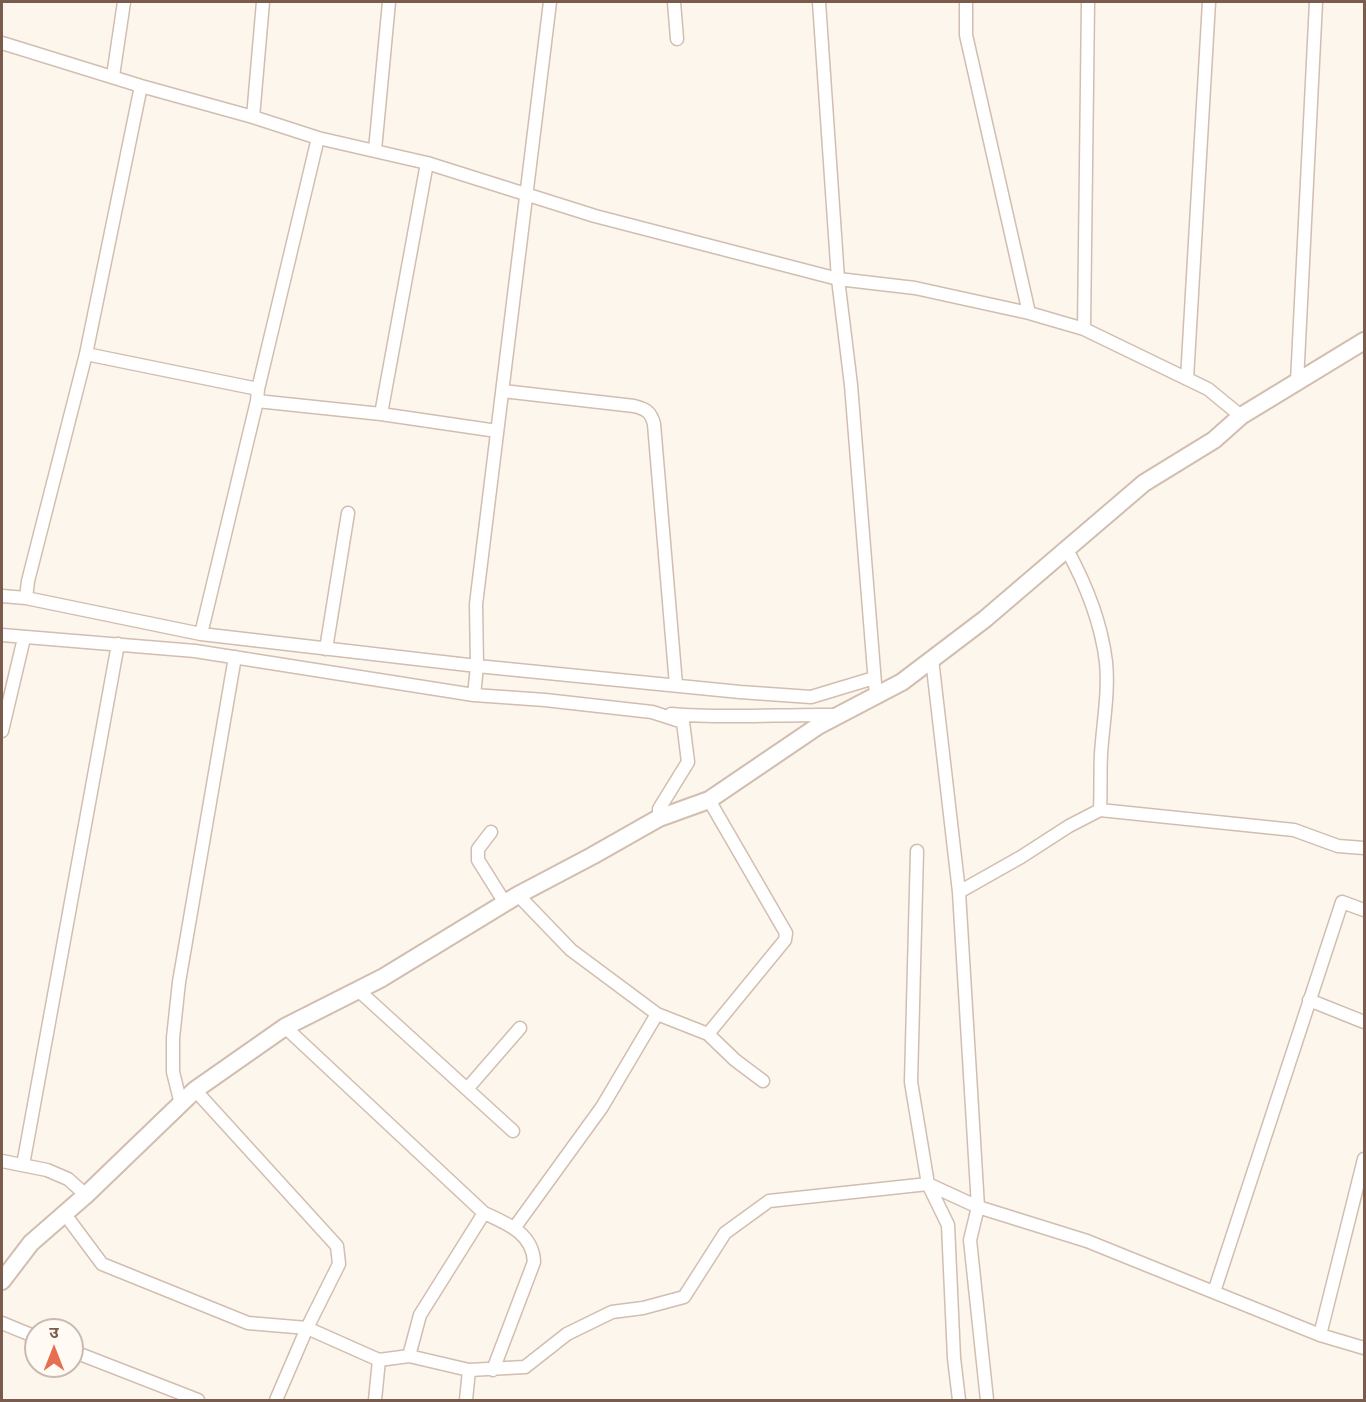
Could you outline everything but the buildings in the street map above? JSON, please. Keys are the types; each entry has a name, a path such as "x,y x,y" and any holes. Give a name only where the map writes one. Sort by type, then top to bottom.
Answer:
{"street":[{"path":"112,76 124,2"},
{"path":"253,117 263,2"},
{"path":"375,150 389,2"},
{"path":"474,695 477,666 476,604 550,2"},
{"path":"674,2 677,39"},
{"path":"819,2 838,279 851,385 876,696"},
{"path":"966,2 966,35 1029,314"},
{"path":"1084,329 1088,2"},
{"path":"1187,379 1209,2"},
{"path":"1297,382 1316,2"},
{"path":"2,43 318,138 427,163 595,216 838,279 915,288 1084,329 1208,389 1241,416"},
{"path":"26,598 28,581 86,354 141,86"},
{"path":"201,634 318,138"},
{"path":"381,414 427,163"},
{"path":"2,1281 31,1243 86,1195 195,1090 285,1027 382,978 511,899 659,818 710,800 818,726 902,682 985,619 1144,483 1214,440 1241,416 1365,341"},
{"path":"86,354 257,395 497,430"},
{"path":"503,392 634,406 651,414 654,424 676,685"},
{"path":"326,649 348,513"},
{"path":"1066,548 1096,613 1106,662 1107,697 1101,754 1101,810"},
{"path":"2,596 26,598 201,634 477,666 676,685 811,697 874,678"},
{"path":"2,636 118,644 235,657 474,695 546,700 652,712 710,717 787,714 840,715"},
{"path":"2,731 24,638"},
{"path":"23,1165 118,644"},
{"path":"181,1104 173,1072 173,1038 179,982 235,657"},
{"path":"932,659 959,892 978,1207 970,1240 987,1401"},
{"path":"652,712 683,722 688,762 659,809 659,818"},
{"path":"708,1034 785,939 786,933 710,800"},
{"path":"959,892 1101,810 1294,830 1338,846 1365,848"},
{"path":"491,832 478,849 478,860 511,899 571,950 657,1014 708,1034 735,1060 763,1081"},
{"path":"917,851 911,1082 928,1184 948,1225 954,1358 959,1401"},
{"path":"1214,1292 1342,902 1365,910"},
{"path":"358,990 513,1131"},
{"path":"1309,1000 1365,1022"},
{"path":"515,1227 602,1107 657,1014"},
{"path":"285,1027 484,1213 515,1227 534,1251 534,1262 493,1370"},
{"path":"467,1089 520,1028"},
{"path":"195,1090 337,1246 339,1264 307,1328 276,1401"},
{"path":"1320,1335 1365,1159"},
{"path":"2,1161 47,1170 68,1179 86,1195"},
{"path":"64,1213 102,1264 248,1323 307,1328 379,1360 410,1356 468,1371 525,1367 567,1334 612,1312 643,1308 684,1297 725,1233 770,1201 928,1184 978,1207 1087,1241 1320,1335 1365,1348"},
{"path":"410,1356 420,1315 484,1213"},
{"path":"2,1323 24,1332"},
{"path":"84,1356 198,1401"},
{"path":"375,1401 379,1360"},
{"path":"466,1401 468,1371"}]}
